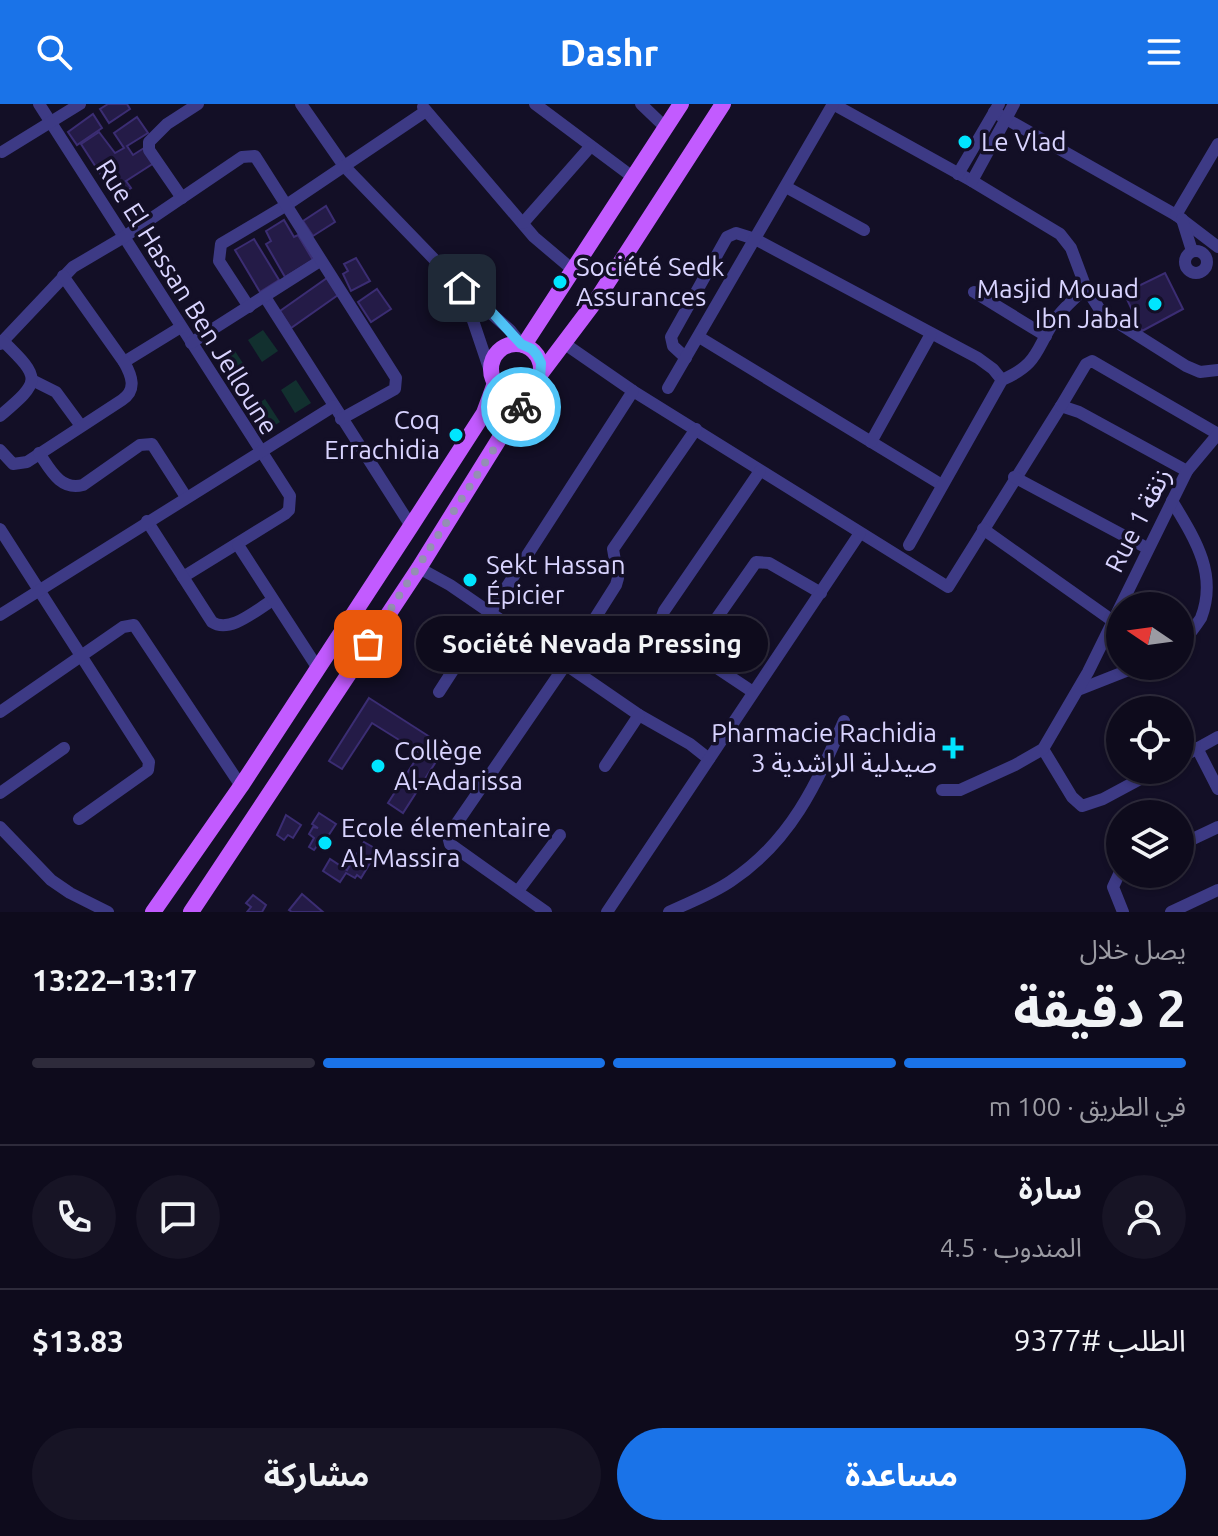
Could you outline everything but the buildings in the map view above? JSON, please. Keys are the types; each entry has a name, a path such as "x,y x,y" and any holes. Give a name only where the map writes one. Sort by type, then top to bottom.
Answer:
{"main road":[{"path":"522,345 681,104"},
{"path":"493,378 510,394 520,395 535,386 542,372 597,299 723,104"},
{"path":"153,912 241,786 484,413 493,378 494,358 505,347 522,345 537,355 542,372"},
{"path":"191,912 419,568 529,391"}],"street":[{"name":"Rue El Hassan Ben Jelloune","path":"39,104 290,496 289,510 285,514 238,545"},
{"path":"2,152 80,104"},
{"path":"182,198 149,150 149,142 167,124 198,104"},
{"path":"301,104 344,166 522,345"},
{"path":"535,104 634,178"},
{"path":"641,104 666,128"},
{"path":"668,388 833,104 972,181 1066,240 1086,288 1102,313 1200,372 1218,370"},
{"path":"958,174 1000,112 1014,104"},
{"path":"249,307 219,261 221,244 285,206 424,107 534,237 573,270"},
{"path":"972,181 1000,112"},
{"path":"1000,112 1179,217 1218,247"},
{"path":"1192,251 1179,217 1218,144"},
{"path":"523,223 590,147"},
{"path":"0,416 31,387 32,380 28,366 2,342 63,276 242,157 255,156 395,373 395,389 341,419"},
{"path":"786,187 864,230"},
{"path":"686,358 673,346 671,337 727,237 736,233 755,239 978,358 1002,380"},
{"path":"1192,251 1200,252 1212,261 1200,273 1187,270 1185,257 1192,251"},
{"path":"191,343 320,261"},
{"path":"0,450 13,464 27,462 122,400 132,388 131,376 124,362 63,276"},
{"path":"462,288 493,378"},
{"path":"909,545 1002,380 1033,360 1058,316 1086,288"},
{"path":"974,292 1046,336"},
{"path":"265,297 411,526"},
{"path":"124,362 181,327"},
{"path":"871,442 931,334"},
{"path":"699,337 942,485"},
{"path":"565,344 633,391 948,587 1086,364 1092,361 1216,440"},
{"path":"32,380 56,392 81,426"},
{"path":"439,692 633,391"},
{"path":"0,615 334,406"},
{"path":"1058,410 1079,412 1187,471"},
{"path":"546,912 450,844 448,836 616,585 618,578 613,549 696,429"},
{"name":"Rue 1 زنقة","path":"1127,592 1187,471 1216,440"},
{"path":"39,453 60,482 75,487 83,485 140,445 152,444 186,497"},
{"path":"753,692 662,630 660,618 760,471"},
{"path":"1014,477 1147,548"},
{"path":"1172,501 1201,550 1212,577 1207,607 1194,627"},
{"path":"147,521 216,625 228,626 273,600"},
{"path":"0,529 147,758 149,767 79,819"},
{"path":"983,529 1106,616"},
{"path":"607,912 860,533"},
{"path":"183,577 238,545 317,667"},
{"path":"693,652 756,562 769,563 821,593"},
{"path":"419,568 709,759"},
{"path":"0,712 130,624 137,627 241,786"},
{"name":"Rue 1 زنقة","path":"1043,749 1106,635"},
{"path":"1078,690 1106,679"},
{"path":"605,766 639,715"},
{"path":"669,912 728,883 748,869 789,829 815,785 844,721"},
{"path":"1194,750 1218,737"},
{"path":"0,793 64,748"},
{"path":"1197,748 1218,789"},
{"path":"942,790 960,790 1043,749 1072,797 1082,806 1131,784"},
{"path":"0,827 4,842 58,885 108,912"},
{"path":"1194,838 1218,827"},
{"path":"518,891 560,835"},
{"path":"1113,888 1123,912"},
{"path":"1171,912 1218,890"}],"green space":[{"path":"263,330 278,351 262,362 248,340"},
{"path":"233,348 248,371 232,382 217,359"},
{"path":"296,380 311,403 295,413 281,390"},
{"path":"265,399 280,422 264,432 250,409"}],"way so far":[{"path":"368,644 521,407"}],"place":[{"name":"Le Vlad","path":"965,142"},
{"name":"Société Sedk Assurances","path":"560,282"},
{"name":"Masjid Mouad Ibn Jabal","path":"1155,304"},
{"name":"Coq Errachidia","path":"456,435"},
{"name":"Sekt Hassan Épicier","path":"470,580"},
{"name":"Société Nevada Pressing","path":"368,644"},
{"name":"Pharmacie Rachidia 3 صيدلية الراشدية","path":"953,748"},
{"name":"Collège Al-Adarissa","path":"378,766"},
{"name":"Ecole élementaire Al-Massira","path":"325,843"}],"route":[{"path":"462,288 489,309 521,344 532,349 541,363 540,380 529,391 521,407"}]}
